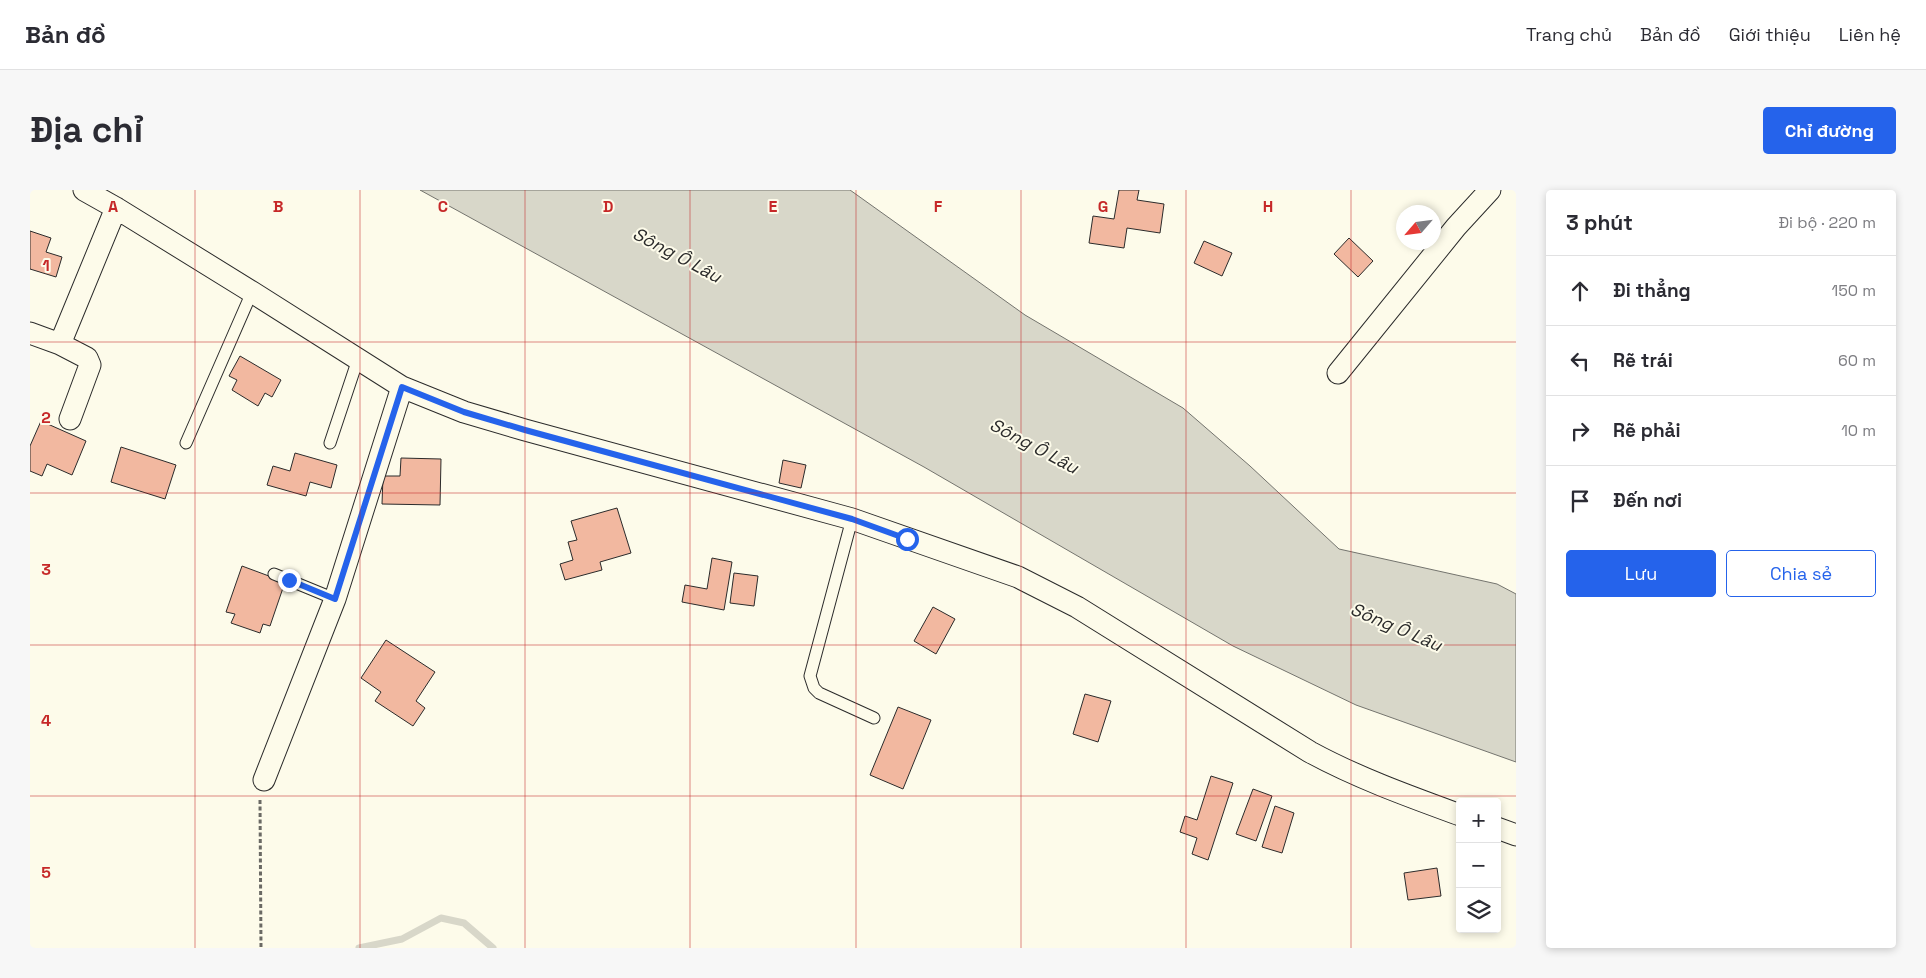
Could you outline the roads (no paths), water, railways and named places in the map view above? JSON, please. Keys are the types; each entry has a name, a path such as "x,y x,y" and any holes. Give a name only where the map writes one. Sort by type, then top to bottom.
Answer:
{"street":[{"path":"84,190 252,292 402,387 464,412 525,430 852,519 1018,577 1077,607 1310,752 1343,770 1379,786 1456,814"},
{"path":"1338,373 1456,227 1490,190"},
{"path":"60,344 116,208"},
{"path":"30,333 60,344 87,358 89,361 90,365 70,419"},
{"path":"264,780 335,599 402,387"},
{"path":"1501,829 1516,835"}],"lane":[{"path":"186,443 252,292"},
{"path":"330,443 358,359"},
{"path":"852,519 810,676 814,688 819,693 874,718"},
{"path":"274,574 335,599"}],"water":[{"name":"Sông Ô Lâu","path":"420,190 850,190 1025,315 1183,408 1250,466 1339,549 1497,584 1516,594 1516,762 1356,705 1233,646 924,467"}],"waterway":[{"path":"359,948 402,939 441,918 464,923 493,948"}]}
